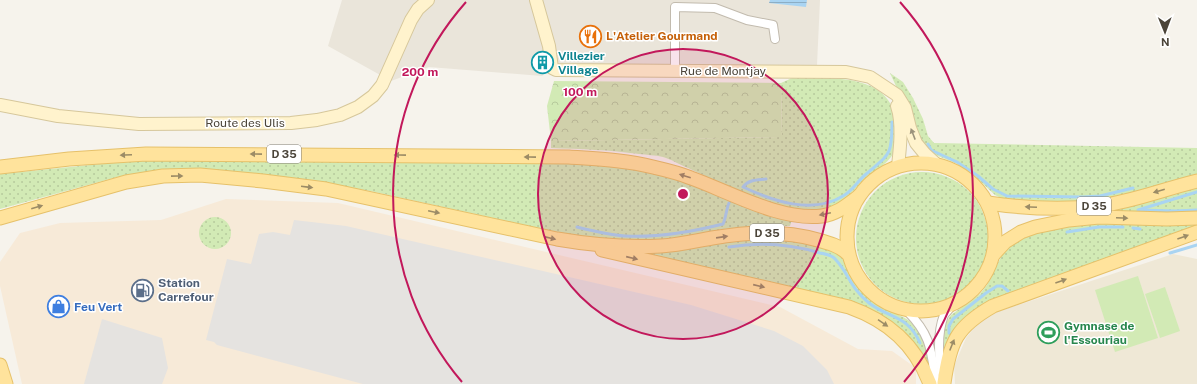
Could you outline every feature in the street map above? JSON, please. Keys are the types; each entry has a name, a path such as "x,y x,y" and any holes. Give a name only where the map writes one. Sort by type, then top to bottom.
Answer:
{"main road":[{"name":"D 35","path":"0,167 69,159 146,154 569,157 615,160 653,167 690,178 748,201 783,212 803,216 822,216 840,210 859,196"},
{"path":"917,163 936,164 957,172 975,185 988,203 994,219 996,231 994,254 986,275 971,293 952,306 930,311 907,311 887,303 869,291 856,274 848,254 847,234 850,214 859,196 876,178 898,166 917,163"},
{"name":"D 35","path":"0,218 126,182 163,176 200,175 326,189 581,243 662,246 750,233 768,233 806,237 842,248 848,254"},
{"name":"D 35","path":"988,203 1002,206 1038,208 1099,206 1197,180"},
{"name":"D 35","path":"994,254 1005,242 1021,232 1035,227 1069,220 1099,217 1167,219 1197,218"},
{"path":"941,384 955,339 976,316 993,306 1197,232"},
{"path":"581,243 610,253 842,305 867,313 884,323 899,335 912,350 930,384"},
{"path":"0,365 6,384"}],"street":[{"name":"Route des Ulis","path":"0,105 58,116 139,124 292,123 340,115 358,107 373,96 382,85 411,20 418,9 428,0"},
{"name":"Rue de Montjay","path":"536,0 549,46 552,68 556,70 846,72 870,78 897,95 905,108 910,128 916,143 936,164"},
{"path":"675,71 675,7 715,8 747,20 773,25 775,39"},
{"path":"890,91 899,113 900,125 898,166"},
{"path":"941,384 940,338 945,314 952,306"},
{"path":"907,311 921,326 926,335 941,384"}],"shaded area":[{"path":"342,0 820,0 817,65 810,71 552,68 542,76 429,67 391,81 328,46"},
{"path":"226,199 338,203 780,307 858,349 892,351 916,368 916,384 22,384 0,286 0,262 20,233 60,223 161,220"},
{"path":"294,220 346,226 691,305 774,331 803,346 827,370 834,384 363,384 217,345 214,342 206,340 227,259 251,264 259,234 273,232 290,235"},
{"path":"1173,254 1197,259 1197,384 955,384 954,366 966,338 978,323 997,312"},
{"path":"102,319 162,338 168,368 162,384 84,384"}],"green space":[{"path":"890,73 903,82 923,119 928,136 934,143 1197,148 1197,175 1113,198 1095,201 1052,202 1003,199 995,195 969,171 958,164 933,154 922,143"},
{"path":"792,78 830,78 857,82 880,92 888,100 893,109 896,144 893,155 867,177 846,198 828,208 803,211 770,203 752,197 660,156 551,148 551,141 782,137 781,83"},
{"path":"554,81 781,83 782,137 551,141 547,106"},
{"path":"140,160 587,164 627,168 666,176 792,220 790,226 724,229 681,237 643,241 609,239 566,234 370,191 306,181 161,170 117,177 0,209 0,174"},
{"path":"928,172 947,177 959,183 969,191 977,201 983,213 987,225 987,251 983,263 977,275 969,285 959,293 947,299 935,303 916,304 897,299 885,293 875,285 867,275 861,263 857,251 856,232 861,213 867,201 875,191 885,183 897,177 909,173"},
{"path":"1197,186 1197,214 1099,213"},
{"path":"212,217 218,217 228,224 231,233 230,239 224,246 218,249 212,249 202,242 199,236 199,230 206,220"},
{"path":"1090,221 1197,221 1197,228 985,305 945,350 943,342 945,324 951,315 980,294 987,285 1004,251 1023,235"},
{"path":"771,239 812,244 839,255 845,263 855,283 867,296 877,304 911,322 919,331 926,346 930,373 896,327 650,257 649,253 674,251 741,240"},
{"path":"1138,276 1158,338 1115,352 1095,290"},
{"path":"1165,287 1180,331 1160,338 1145,294"}],"water":[{"path":"770,0 807,0 806,7 769,3"}],"waterway":[{"path":"766,179 751,181 743,187 767,197 793,204 819,205 831,202 849,192 888,154 891,142 892,122"},
{"path":"928,144 931,150 957,162 978,176 993,189 1007,196 1100,196 1133,188"},
{"path":"1138,210 1197,192"},
{"path":"577,227 607,234 625,236 650,236 687,232 723,224 729,203"},
{"path":"1139,210 1197,210"},
{"path":"1067,232 1099,227 1123,227"},
{"path":"1133,228 1140,229"},
{"path":"729,247 764,244 786,246 826,254 835,258 863,298 877,308 904,322 910,327 920,343"},
{"path":"1170,253 1197,245"},
{"path":"949,333 949,326 953,319 986,293 997,286 1002,286 1008,291"}],"place":[{"name":"L'Atelier Gourmand","path":"590,36"},
{"name":"Villezier Village","path":"542,63"},
{"name":"Station Carrefour","path":"142,290"},
{"name":"Feu Vert","path":"58,307"},
{"name":"Gymnase de l'Essouriau","path":"1049,333"}]}
